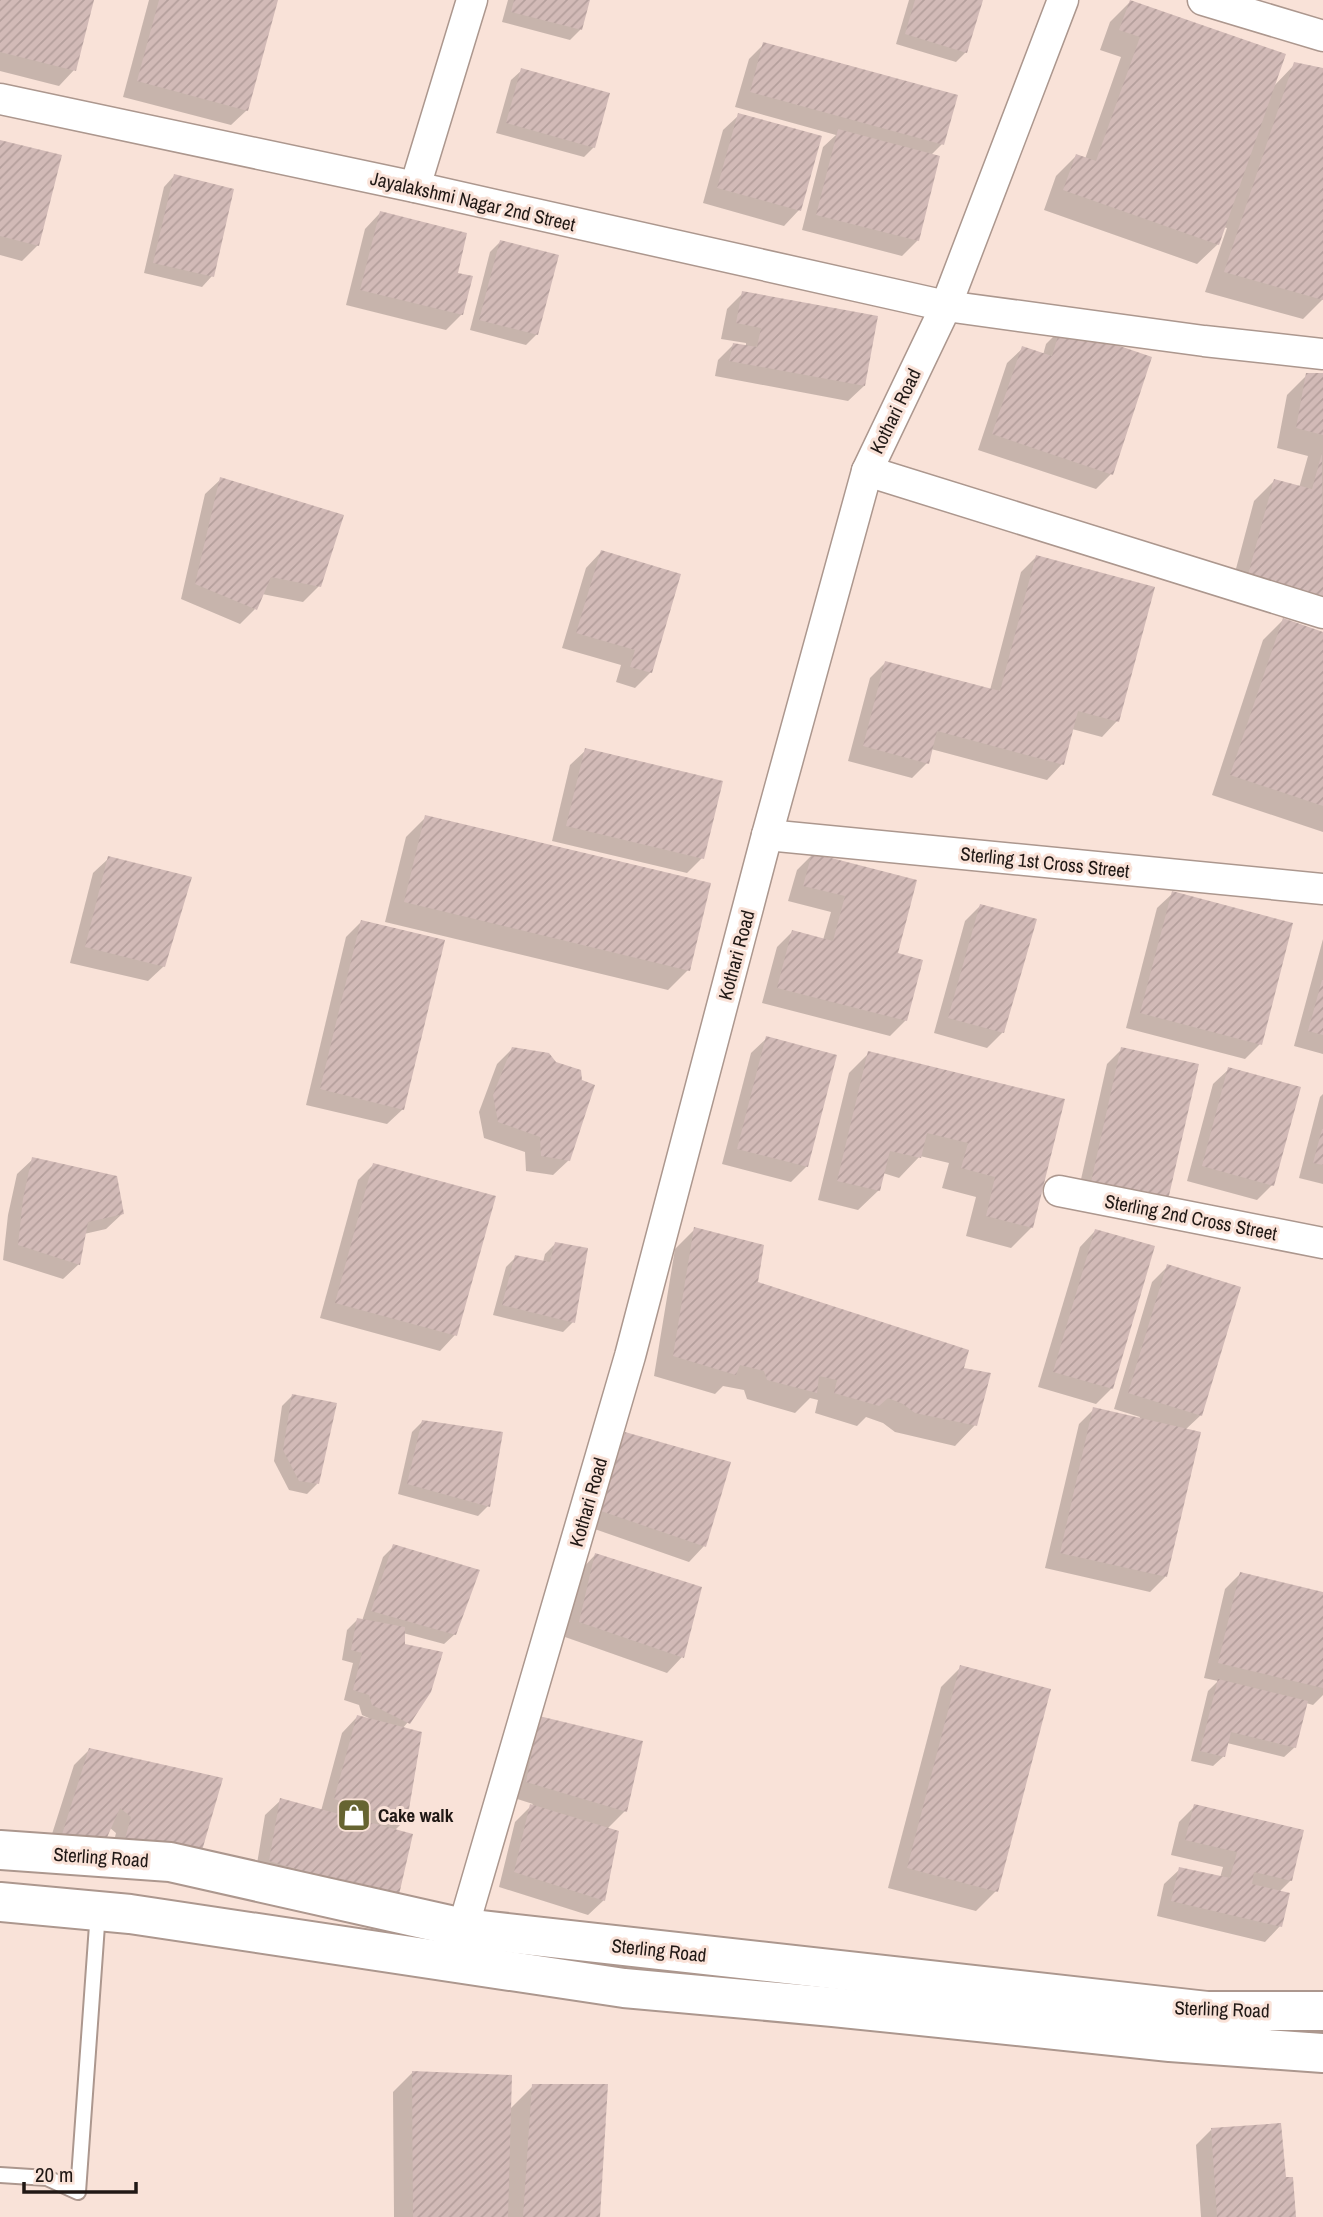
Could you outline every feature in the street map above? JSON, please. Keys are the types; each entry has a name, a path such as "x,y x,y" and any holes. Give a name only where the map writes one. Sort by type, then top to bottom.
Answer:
{"main road":[{"name":"Sterling Road","path":"0,1850 170,1862 463,1928 1207,2011 1323,2011"},
{"name":"Sterling Road","path":"0,1902 144,1916 624,1988 1170,2042 1323,2053"}],"street":[{"path":"415,187 472,0"},
{"name":"Kothari Road","path":"463,1928 631,1356 767,835 867,471 946,306 1063,0"},
{"path":"1203,0 1323,36"},
{"name":"Jayalakshmi Nagar 2nd Street","path":"0,99 415,187 946,306 1204,341 1323,354"},
{"path":"867,471 1323,613"},
{"name":"Sterling 1st Cross Street","path":"767,835 1323,889"},
{"name":"Sterling 2nd Cross Street","path":"1059,1191 1323,1243"}],"lane":[{"path":"0,2175 47,2178 78,2192 99,1911"}],"building":[{"path":"0,0 94,0 76,71 0,52"},
{"path":"159,0 278,0 248,111 137,81"},
{"path":"514,0 590,0 582,30 511,12"},
{"path":"915,0 983,0 967,53 905,34"},
{"path":"1130,0 1286,54 1219,245 1063,190 1076,154 1096,161 1140,37 1119,30"},
{"path":"763,42 958,95 944,145 750,92"},
{"path":"1294,62 1323,68 1323,300 1224,272"},
{"path":"521,68 610,93 595,148 506,123"},
{"path":"738,113 822,136 801,211 717,188"},
{"path":"838,129 940,156 919,241 816,215"},
{"path":"0,140 62,155 39,246 0,236"},
{"path":"174,174 234,189 214,277 153,263"},
{"path":"380,211 467,233 458,273 473,276 463,315 360,290"},
{"path":"500,240 559,255 538,335 479,320"},
{"path":"742,291 878,316 865,386 729,361 733,343 757,347 761,328 736,323"},
{"path":"1061,326 1152,357 1113,475 992,434 1022,346 1052,356"},
{"path":"1306,373 1323,373 1323,435 1296,428"},
{"path":"1322,453 1323,596 1248,575 1274,479 1312,489"},
{"path":"220,477 344,515 321,587 271,577 257,610 195,584"},
{"path":"601,550 681,574 652,673 630,667 635,650 576,633"},
{"path":"1036,555 1155,587 1119,722 1078,711 1064,765 937,731 929,764 863,746 885,661 1000,691"},
{"path":"1283,618 1323,632 1323,806 1230,775"},
{"path":"585,748 723,781 704,859 566,826"},
{"path":"425,815 711,883 690,971 404,902"},
{"path":"812,853 917,880 898,953 923,960 907,1021 777,988 792,930 833,941 845,896 803,886"},
{"path":"108,856 192,877 165,967 85,947"},
{"path":"1172,891 1293,923 1262,1045 1140,1013"},
{"path":"980,904 1037,919 1004,1033 948,1018"},
{"path":"361,920 445,940 404,1110 320,1089"},
{"path":"1323,980 1323,1035 1308,1031"},
{"path":"766,1036 837,1055 808,1167 737,1149"},
{"path":"512,1047 549,1053 556,1062 581,1070 582,1080 595,1085 570,1161 541,1156 540,1137 498,1122 493,1095"},
{"path":"1121,1047 1199,1064 1168,1200 1091,1182"},
{"path":"868,1051 1065,1099 1033,1228 986,1216 995,1177 961,1168 968,1143 927,1133 921,1158 890,1151 880,1191 837,1181"},
{"path":"1228,1067 1301,1087 1274,1186 1202,1166"},
{"path":"1323,1129 1323,1165 1313,1163"},
{"path":"32,1157 117,1176 124,1214 88,1222 80,1265 18,1245 23,1199"},
{"path":"373,1163 496,1196 457,1336 335,1303"},
{"path":"694,1227 764,1245 758,1282 969,1350 964,1368 991,1373 977,1426 915,1413 888,1398 879,1406 834,1393 837,1380 819,1376 817,1393 767,1380 764,1371 740,1365 736,1375 673,1356"},
{"path":"1095,1229 1155,1246 1113,1389 1053,1372"},
{"path":"555,1242 588,1248 575,1323 502,1305 515,1255 550,1262"},
{"path":"1167,1264 1241,1287 1202,1416 1128,1393"},
{"path":"292,1394 337,1403 319,1484 299,1481 283,1450"},
{"path":"1093,1407 1201,1432 1167,1577 1060,1553"},
{"path":"422,1420 503,1432 490,1507 407,1484"},
{"path":"625,1432 731,1462 706,1547 601,1511"},
{"path":"393,1544 480,1570 456,1635 371,1611"},
{"path":"595,1553 702,1587 684,1658 579,1622"},
{"path":"1240,1572 1323,1592 1323,1688 1218,1663"},
{"path":"357,1618 405,1627 405,1644 443,1652 431,1692 410,1724 372,1705 369,1695 353,1690 362,1653 351,1650"},
{"path":"960,1665 1051,1689 998,1892 907,1868"},
{"path":"1218,1679 1308,1701 1296,1748 1231,1732 1225,1757 1200,1751"},
{"path":"357,1715 422,1732 407,1821 334,1799"},
{"path":"539,1716 643,1741 627,1812 526,1782"},
{"path":"89,1748 223,1778 199,1861 123,1846 131,1817 120,1808 101,1851 60,1841"},
{"path":"280,1798 413,1834 398,1899 269,1861"},
{"path":"530,1804 619,1831 605,1901 514,1872"},
{"path":"1194,1804 1304,1830 1292,1881 1254,1872 1252,1884 1290,1893 1282,1927 1171,1901 1179,1867 1230,1878 1237,1852 1185,1840"},
{"path":"412,2071 512,2075 508,2217 413,2217"},
{"path":"532,2084 608,2084 600,2217 523,2217"},
{"path":"1281,2123 1286,2177 1293,2177 1296,2217 1217,2217 1211,2128"}],"place":[{"name":"Cake walk","path":"354,1815"}]}
